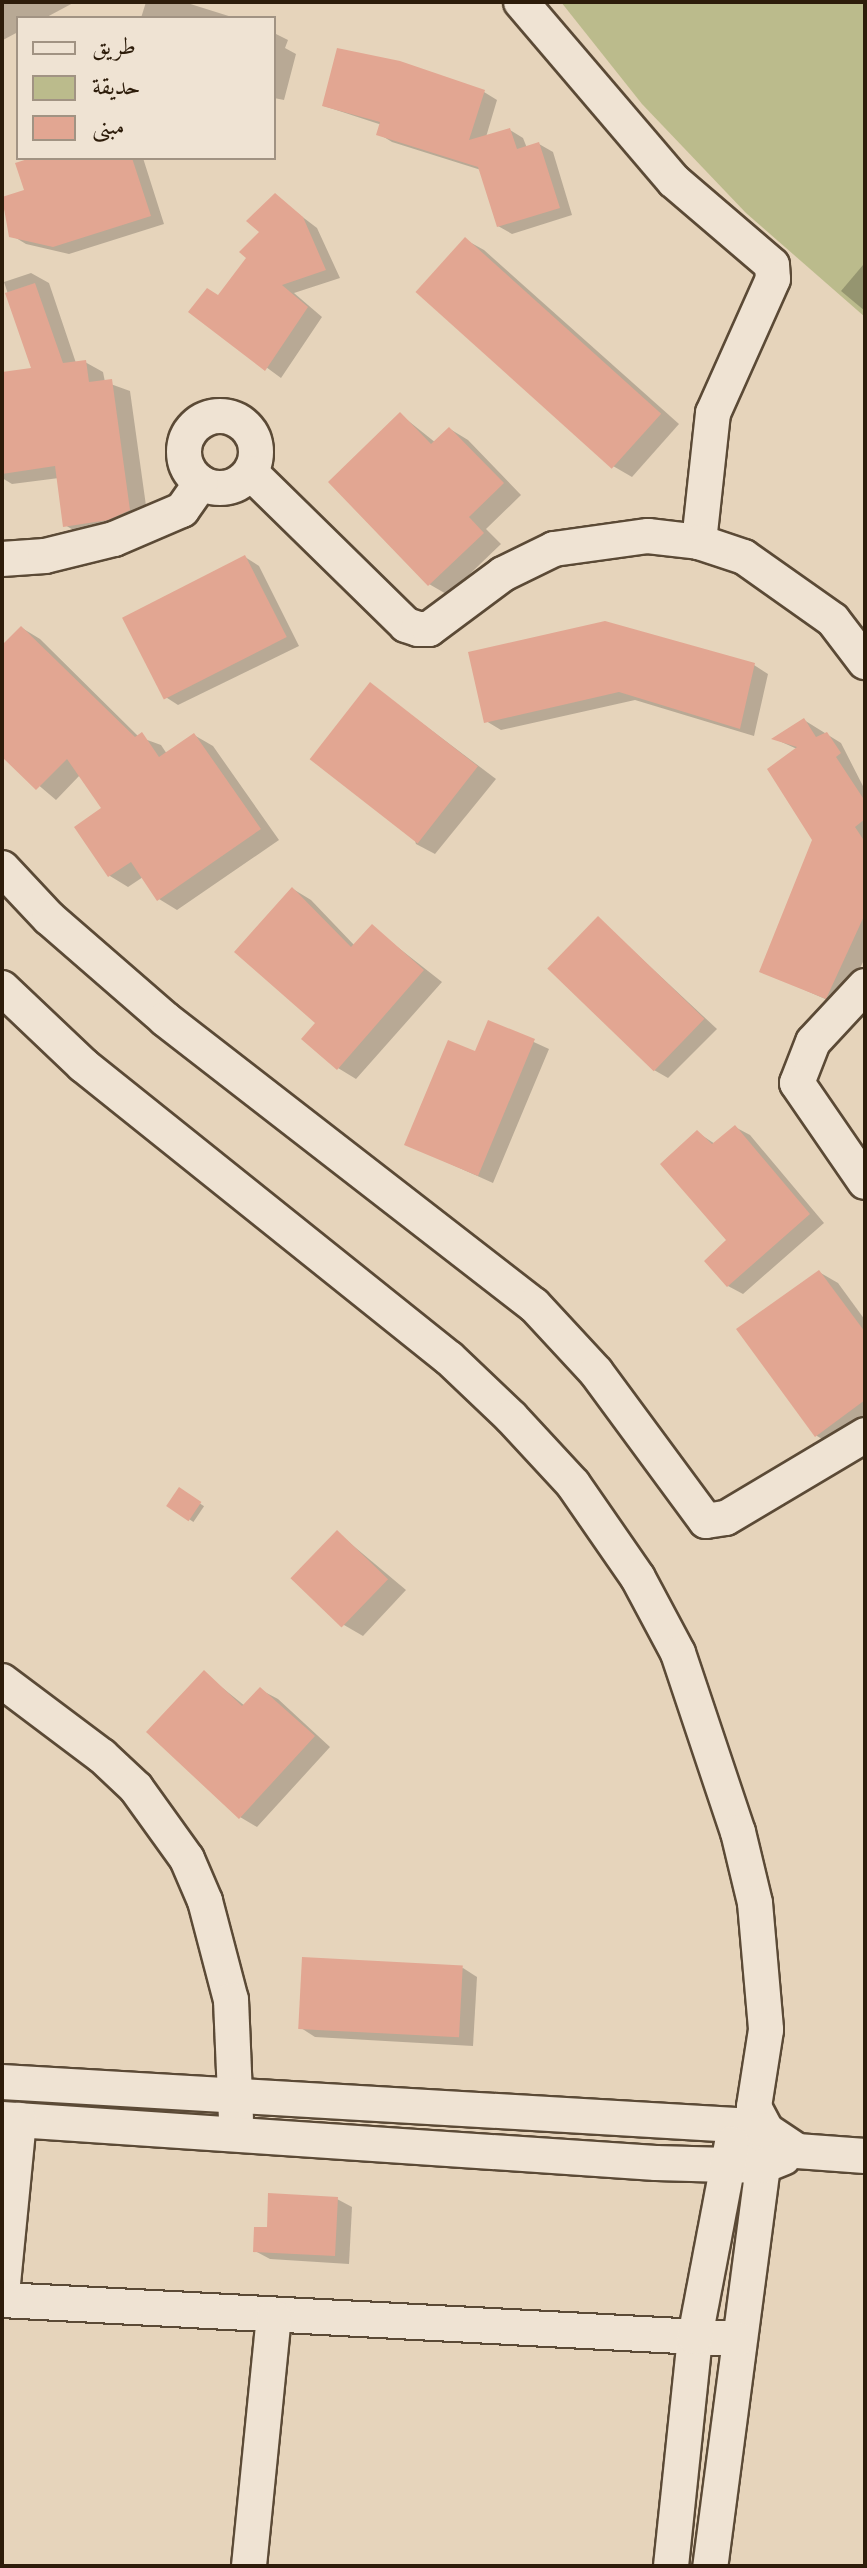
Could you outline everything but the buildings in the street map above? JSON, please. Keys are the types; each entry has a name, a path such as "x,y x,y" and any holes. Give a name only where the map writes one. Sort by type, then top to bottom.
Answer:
{"street":[{"path":"521,2 674,181 772,265 773,279 713,413 699,542"},
{"path":"223,415 241,422 253,436 257,455 251,473 237,485 219,489 201,483 188,469 184,450 190,432 204,419 223,415"},
{"path":"251,473 406,625 418,629 429,629 503,574 554,549 648,536 699,542 744,557 788,585 833,620 865,662"},
{"path":"2,559 45,556 114,539 182,510 201,483"},
{"path":"2,868 49,918 165,1019 534,1305 596,1372 706,1521 726,1518 865,1435"},
{"path":"865,986 813,1042 797,1083 865,1182"},
{"path":"2,988 193,1157 449,1358 573,1484 638,1578 678,1653 738,1832 755,1903 766,2030 752,2121 728,2164 695,2337 671,2566"},
{"path":"2,1681 102,1756 136,1788 187,1859 221,1952 231,2000 236,2134"},
{"path":"2,2082 237,2097 752,2121 797,2151"},
{"path":"2,2294 10,2119 491,2154 763,2166 797,2151 865,2156"},
{"path":"710,2566 737,2339 763,2166 752,2121"},
{"path":"2,2300 274,2317 737,2339"},
{"path":"249,2566 274,2317"}],"green space":[{"path":"561,2 865,2 865,317 746,213 642,104"}]}
